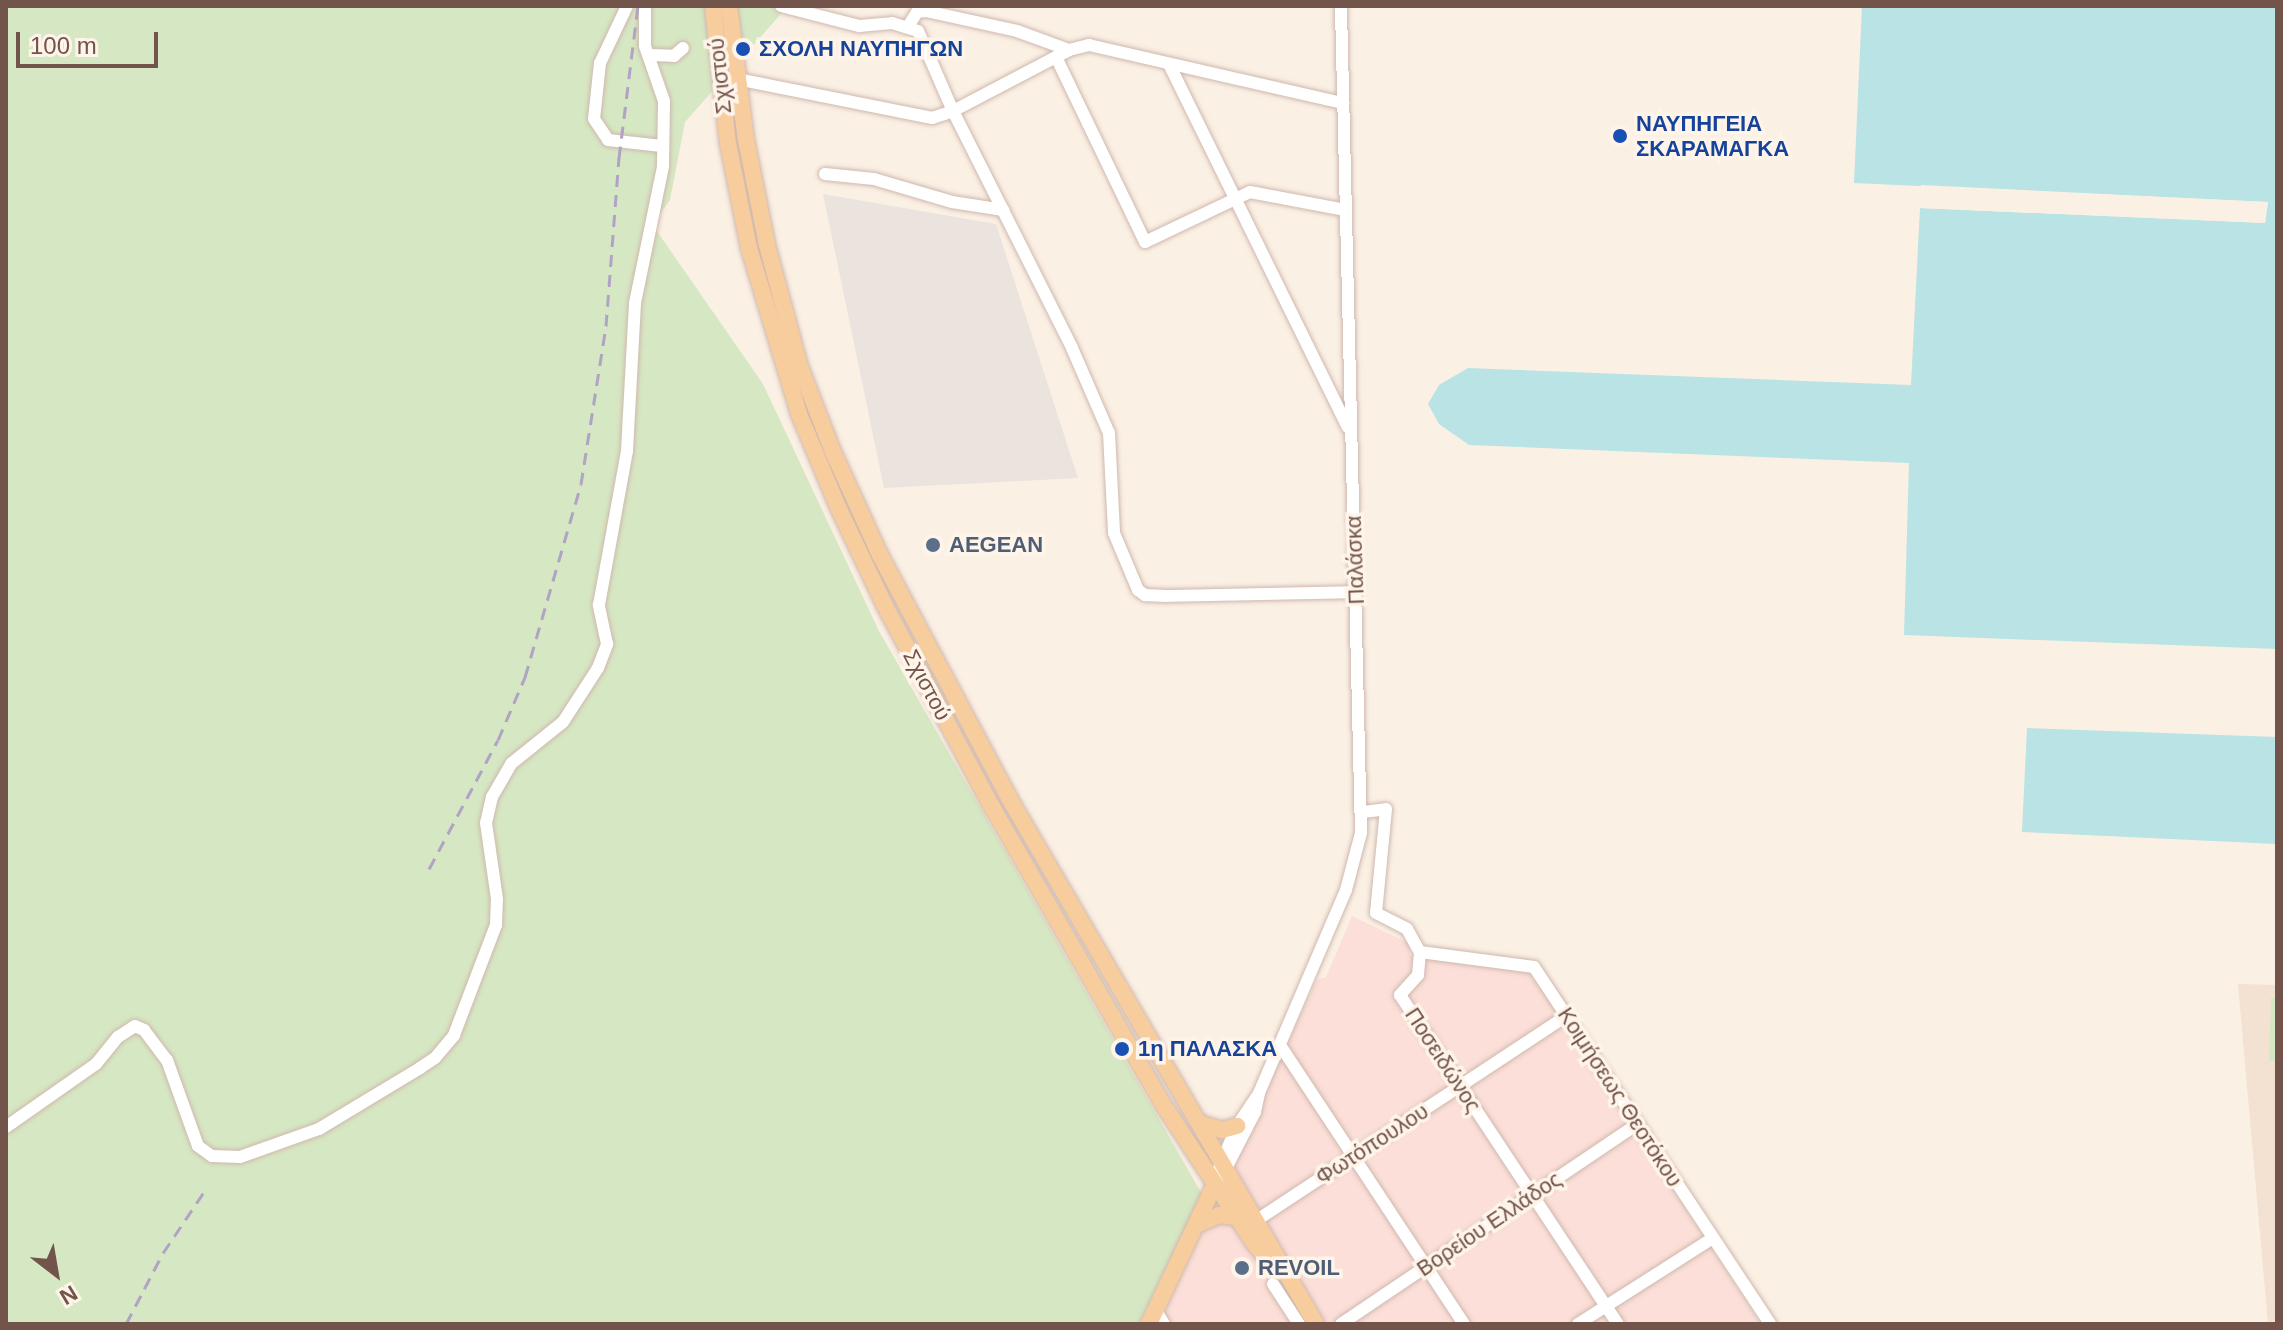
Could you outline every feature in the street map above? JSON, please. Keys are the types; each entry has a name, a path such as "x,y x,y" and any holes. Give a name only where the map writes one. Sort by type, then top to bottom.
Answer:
{"main road":[{"name":"Σχιστού","path":"713,6 728,143 749,248 799,414 817,459 885,606 992,807 1166,1109 1236,1217 1259,1232"},
{"name":"Σχιστού","path":"729,6 756,196 778,288 809,395 833,452 880,555 1009,798 1200,1123 1259,1232 1316,1324"},
{"path":"1200,1123 1222,1130 1237,1126"},
{"path":"1156,1320 1215,1184"},
{"path":"1196,1225 1219,1215 1236,1217"},
{"path":"1259,1232 1273,1284"},
{"path":"1259,1232 1327,1324"}],"street":[{"path":"627,6 600,63 594,119 608,140 662,146"},
{"path":"6,1127 96,1064 118,1037 135,1026 144,1030 167,1060 198,1146 212,1156 225,1158 254,1154 319,1129 420,1068 447,1045 470,996 496,925 497,899 486,823 497,783 512,763 563,722 598,668 607,644 599,605 627,451 635,303 660,188 664,101 645,46 645,6"},
{"path":"781,6 859,26 909,25 918,31 953,111 1109,433 1114,533 1138,590 1145,595 1166,596 1356,592"},
{"name":"Παλάσκα","path":"1224,1166 1237,1126 1259,1093 1352,873 1363,812 1350,433 1341,6"},
{"path":"909,25 917,12 926,11 1017,31 1069,50"},
{"path":"737,79 932,118 953,111 1069,50 1089,45 1343,103"},
{"path":"650,55 674,56 683,48"},
{"path":"1056,57 1145,242 1250,192 1345,210"},
{"path":"1169,64 1350,433"},
{"path":"825,174 874,179 952,202 1003,210"},
{"path":"1363,812 1386,809 1376,913 1407,929 1420,952"},
{"name":"Κοιμήσεως Θεοτόκου","path":"1420,952 1529,963 1770,1324"},
{"name":"Ποσειδώνος","path":"1420,952 1418,975 1400,995 1618,1324"},
{"name":"Φωτόπουλου","path":"1259,1232 1353,1156 1566,1016"},
{"path":"1280,1045 1464,1324"},
{"name":"Παλάσκα","path":"1215,1184 1255,1112 1259,1093"},
{"name":"Βορείου Ελλάδος","path":"1341,1324 1638,1124"},
{"path":"1578,1324 1713,1238"},
{"path":"1273,1284 1299,1324"}],"shaded area":[{"path":"823,194 996,224 1078,478 884,488"},
{"path":"1352,916 1408,943 1410,955 1430,960 1529,969 1761,1324 1156,1324 1317,980 1326,977"},
{"path":"2238,984 2277,985 2277,1324 2268,1324"}],"green space":[{"path":"6,6 788,6 685,122 670,200 652,224 763,384 879,631 1202,1194 1139,1324 6,1324"},
{"path":"2271,998 2277,998 2277,1061 2269,1061"}],"water":[{"path":"1862,6 2277,6 2277,649 1904,635 1909,463 1469,445 1439,424 1428,404 1439,385 1468,368 1911,385 1920,208 2265,223 2268,202 1854,183"},
{"path":"2027,728 2277,737 2277,844 2022,832"}],"pier":[{"path":"1921,185 2268,202 2265,223 1920,208 1920,204 2262,219 2264,206 1921,189"}],"railway":[{"path":"429,869 498,740 525,677 581,484 606,326 619,158 638,6"},
{"path":"126,1324 163,1253 204,1192"}],"place":[{"name":"ΣΧΟΛΗ ΝΑΥΠΗΓΩΝ","path":"743,49"},
{"name":"ΝΑΥΠΗΓΕΙΑ ΣΚΑΡΑΜΑΓΚΑ","path":"1620,136"},
{"name":"AEGEAN","path":"933,545"},
{"name":"1η ΠΑΛΑΣΚΑ","path":"1122,1049"},
{"name":"REVOIL","path":"1242,1268"}]}
